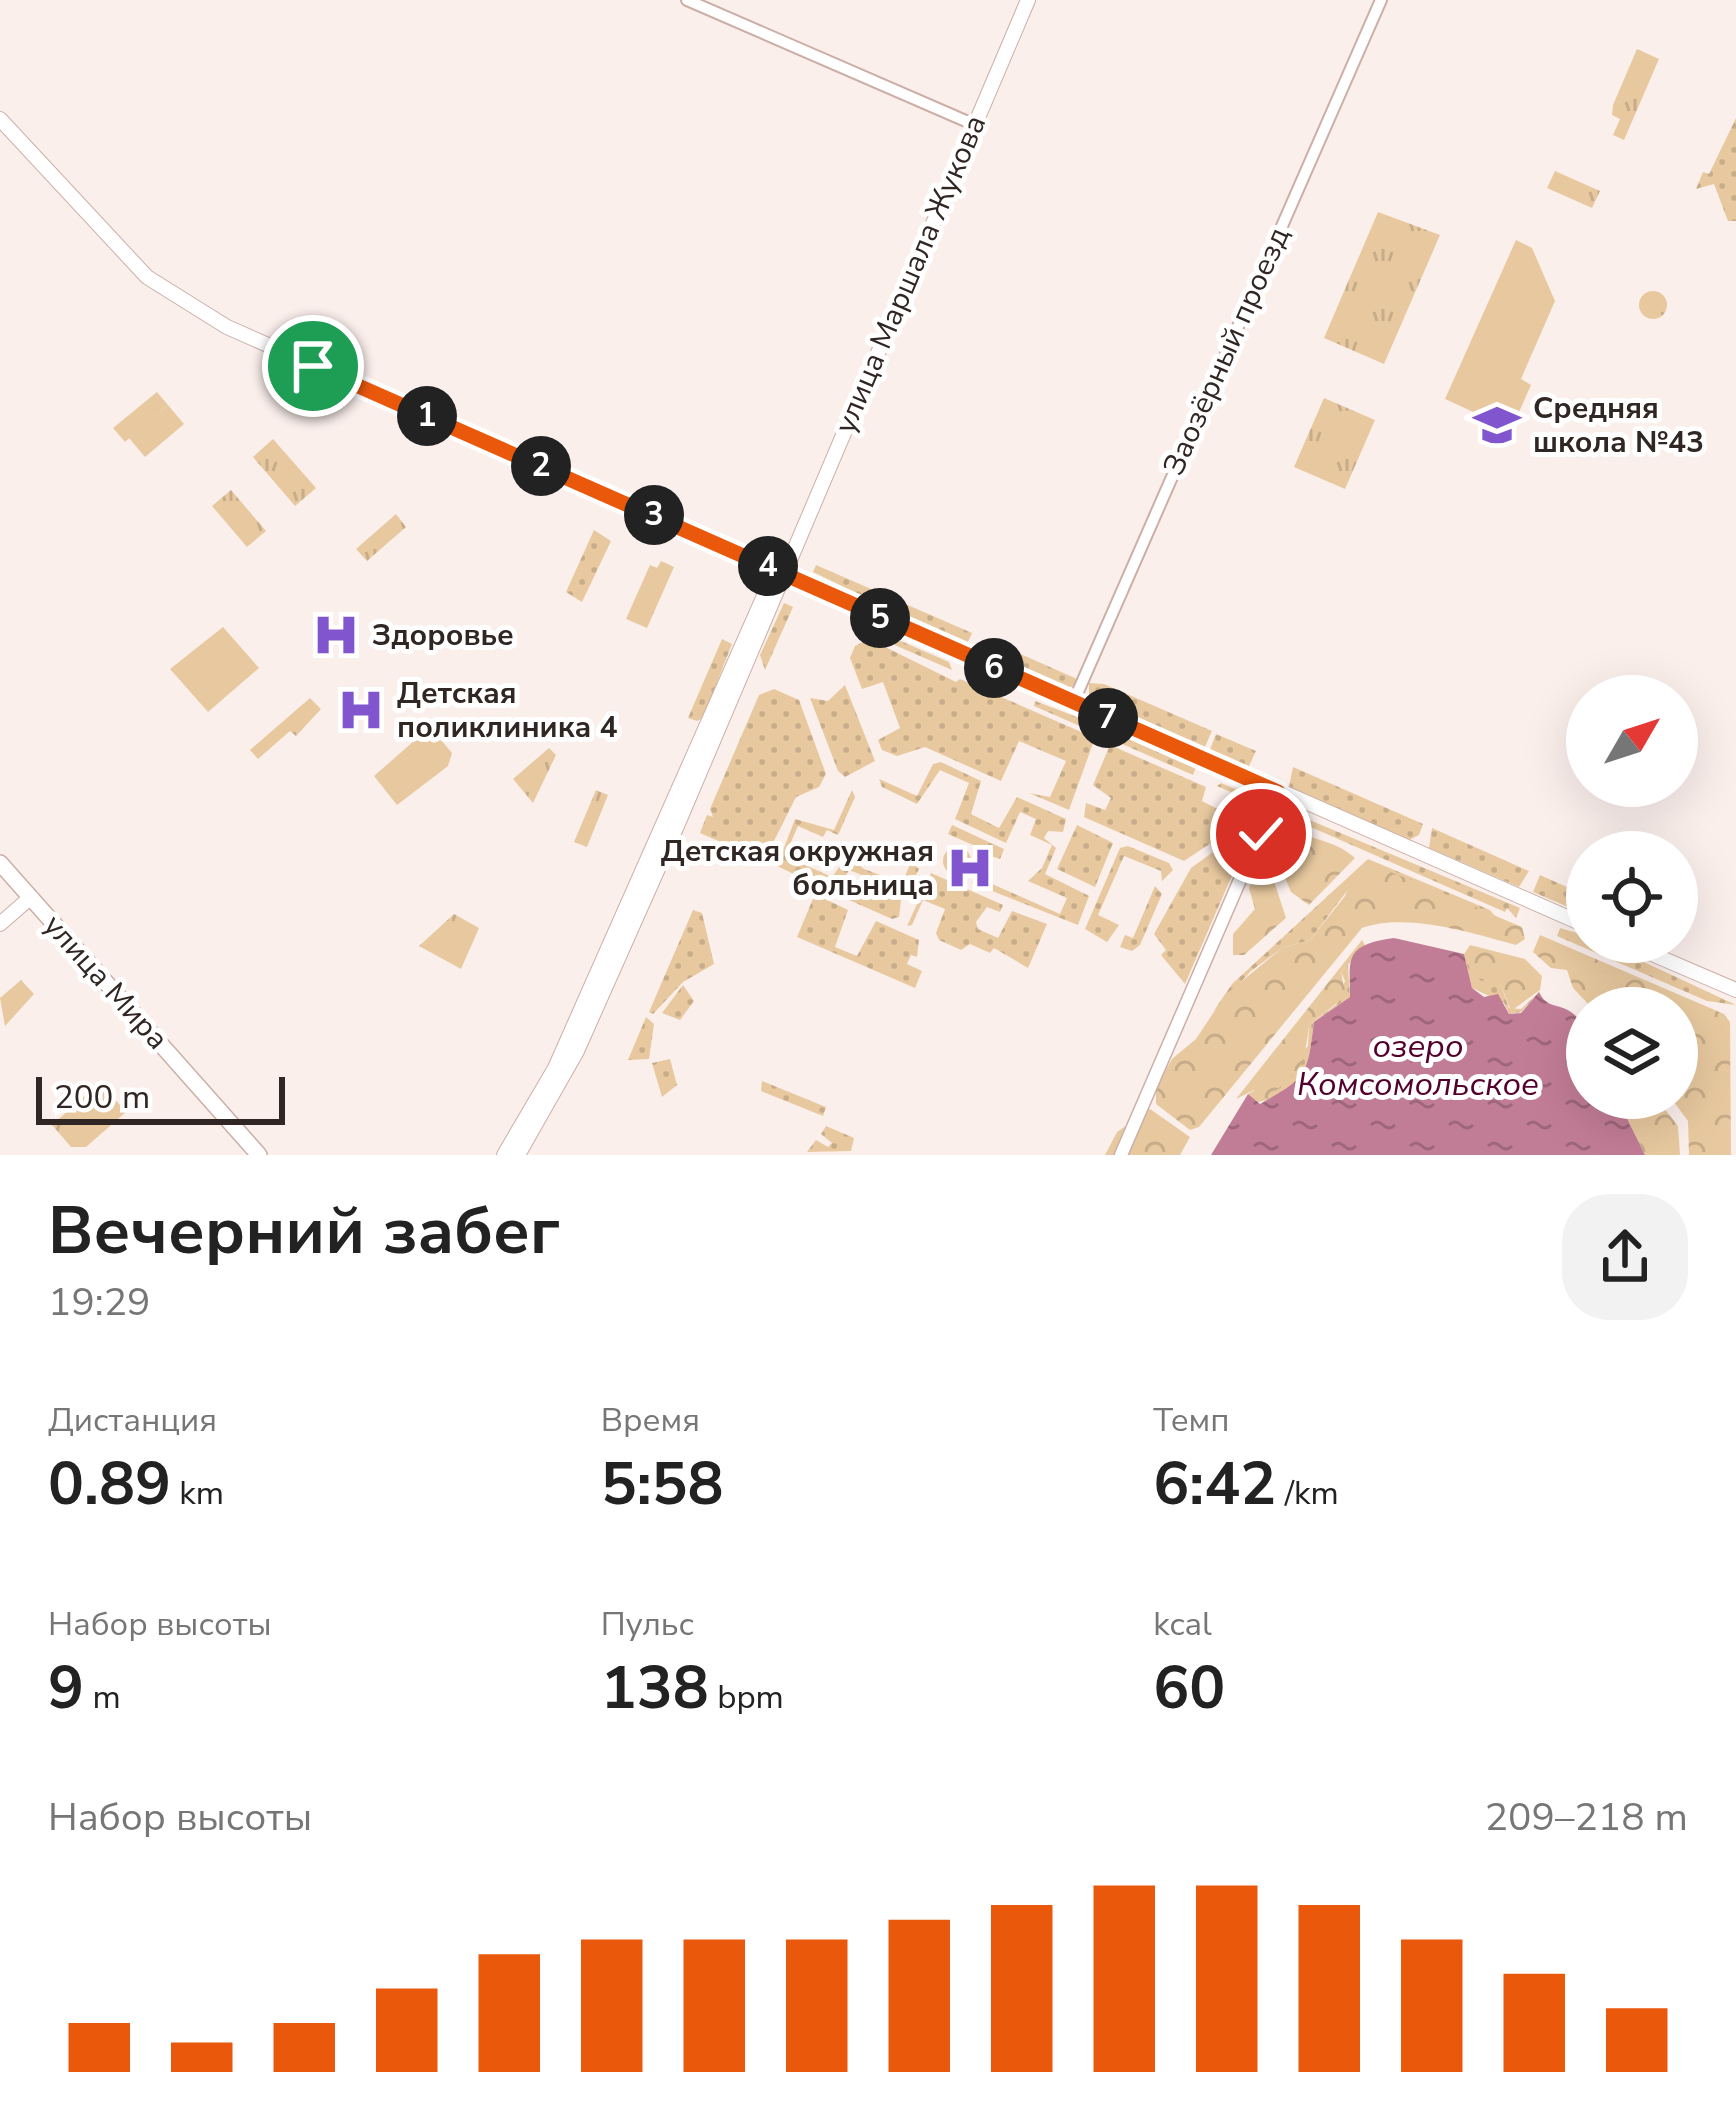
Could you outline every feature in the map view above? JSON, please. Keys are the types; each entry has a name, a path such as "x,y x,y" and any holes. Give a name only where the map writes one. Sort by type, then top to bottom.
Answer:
{"main road":[{"name":"улица Маршала Жукова","path":"503,1155 555,1068 750,639 1028,0"},
{"path":"0,119 128,260 182,302 1073,703 1566,917"},
{"name":"улица Маршала Жукова","path":"518,1155 577,1051 750,639"},
{"name":"улица Мира","path":"2,869 259,1155"},
{"path":"0,924 31,897"},
{"path":"1673,963 1736,990"}],"street":[{"path":"686,0 975,125"},
{"name":"Заозёрный проезд","path":"1073,703 1381,0"},
{"path":"1121,1155 1278,792"}],"green space":[{"path":"1637,49 1659,59 1624,140 1613,135 1620,119 1612,115 1613,105"},
{"path":"1736,118 1736,221 1728,221 1714,184 1696,189 1703,172 1709,174"},
{"path":"1555,171 1600,191 1592,208 1547,188"},
{"path":"1378,212 1440,235 1384,364 1324,338"},
{"path":"1516,240 1532,248 1555,301 1521,379 1531,385 1508,437 1481,425 1484,417 1445,399"},
{"path":"1653,291 1663,295 1667,305 1663,315 1653,319 1643,315 1639,305 1643,295"},
{"path":"157,392 168,405 125,442 113,428"},
{"path":"1324,398 1375,420 1345,489 1294,467"},
{"path":"168,405 184,424 145,457 129,438"},
{"path":"273,439 316,488 295,506 253,457"},
{"path":"231,490 266,531 247,547 212,506"},
{"path":"396,514 406,527 367,561 356,549"},
{"path":"594,530 611,541 582,602 566,592"},
{"path":"661,561 674,567 647,628 626,619 650,565 657,568"},
{"path":"816,565 972,633 968,642 949,638 813,572"},
{"path":"784,603 793,607 765,670 760,655"},
{"path":"864,625 949,662 952,670 858,629"},
{"path":"223,627 259,668 208,712 170,669"},
{"path":"722,639 732,644 703,718 688,718"},
{"path":"869,639 956,682 960,679 1095,738 1069,810 1029,793 1050,797 1066,761 1019,741 1001,781 925,747 897,756 882,750 878,740 900,728 883,682 862,689 850,658 855,646"},
{"path":"1016,652 1077,679 1074,686 1063,689 1010,665"},
{"path":"1089,683 1104,684 1212,731 1204,749 1089,700"},
{"path":"845,685 875,761 845,777 838,771 810,698 828,701"},
{"path":"774,689 799,700 826,774 819,787 796,797 764,861 700,833 707,815 713,817 710,809 759,695"},
{"path":"310,698 321,709 296,736 290,731 258,759 250,750"},
{"path":"1035,701 1103,727 1105,737 1034,706"},
{"path":"430,727 452,753 448,766 397,805 374,776"},
{"path":"1216,734 1256,751 1249,766 1209,752"},
{"path":"1123,735 1196,767 1193,775 1113,740"},
{"path":"1110,745 1206,787 1202,801 1253,827 1185,984 1161,955 1166,950 1154,934 1191,868 1220,847 1237,851 1243,838 1229,831 1184,861 1084,817 1086,803 1105,810 1111,798 1093,785"},
{"path":"549,748 556,755 533,803 513,779"},
{"path":"941,762 981,781 971,814 999,828 1017,797 1066,819 1063,832 1048,831 1044,838 1056,848 1045,874 1089,896 1078,925 972,883 982,849 948,834 952,825 1004,849 1000,859 991,856 981,879 1060,914 1067,898 1028,881 1042,868 1052,845 1030,835 1036,819 1020,812 1006,843 955,819 969,783 940,770 917,804 882,787 879,779 917,796 933,764"},
{"path":"1293,767 1423,824 1419,835 1409,840 1289,787"},
{"path":"1221,783 1520,908 1516,918 1507,908 1505,912 1217,786"},
{"path":"596,790 608,795 587,847 574,842"},
{"path":"852,790 855,797 838,835 827,830 823,837 798,826 785,856 832,877 848,855 864,869 902,883 911,862 919,869 907,893 849,870 839,889 829,891 777,866 795,819 834,830"},
{"path":"1282,824 1338,846 1355,858 1309,905 1291,892 1268,838 1270,830"},
{"path":"1077,825 1113,843 1095,887 1057,869"},
{"path":"1432,828 1529,871 1519,887 1429,848"},
{"path":"1128,846 1169,863 1173,870 1162,881 1161,871 1124,856 1098,915 1119,925 1107,942 1085,929 1120,848"},
{"path":"957,847 967,851 971,861 967,871 957,875 947,871 943,861 947,851"},
{"path":"1265,853 1286,918 1244,955 1233,955 1233,934 1255,909 1249,888"},
{"path":"1368,859 1490,910 1498,920 1396,874 1350,887 1310,940 1282,948 1251,971 1213,1012 1232,984"},
{"path":"1374,866 1522,927 1525,939 1516,945 1418,923 1362,928 1199,1127 1190,1130 1156,1104 1156,1087 1172,1059 1196,1039 1225,995 1282,948 1310,940 1345,896 1352,876"},
{"path":"931,873 1003,905 1000,912 987,907 976,922 978,929 998,938 1012,911 1047,924 1028,968 994,948 990,953 970,944 961,950 939,940 936,933 945,909 923,900 912,925 907,926"},
{"path":"1540,875 1566,887 1566,906 1533,892"},
{"path":"858,882 901,900 899,917 892,919 849,900 850,884"},
{"path":"1155,886 1162,894 1140,945 1132,951 1120,947 1125,935 1133,938"},
{"path":"815,894 848,910 835,947 857,956 876,921 919,940 917,957 911,955 907,964 922,971 915,988 797,937"},
{"path":"693,910 702,913 714,964 683,982 653,1014 649,1012"},
{"path":"454,914 479,928 461,969 419,946"},
{"path":"1540,935 1566,946 1566,963 1605,963 1661,987 1573,987 1567,970 1551,968 1533,952"},
{"path":"1362,940 1365,945 1341,972 1346,996 1309,1025 1298,1069 1266,1100 1255,1099 1254,1090 1236,1099"},
{"path":"1365,945 1348,965 1350,997 1314,1022 1302,1076 1285,1092 1255,1103 1248,1094 1255,1090 1256,1095 1308,1046 1309,1025 1337,1004 1345,981 1341,972"},
{"path":"1470,945 1525,959 1542,976 1540,990 1511,1011 1501,985 1473,976 1464,954"},
{"path":"1464,954 1501,985 1509,1008 1521,1009 1539,992 1521,1012 1509,1014 1504,1003 1472,988"},
{"path":"1619,963 1646,963 1697,987 1675,987"},
{"path":"21,980 34,994 5,1026 0,998"},
{"path":"683,985 694,1001 680,1020 662,1013"},
{"path":"1698,987 1736,1005 1698,997"},
{"path":"1698,1003 1724,1014 1730,1022 1731,1155 1689,1155 1688,1121 1698,1119"},
{"path":"646,1017 654,1024 649,1059 628,1060"},
{"path":"670,1059 677,1085 662,1097 652,1063"},
{"path":"762,1081 826,1107 823,1116 761,1091"},
{"path":"100,1082 126,1112 86,1147 71,1147 52,1125"},
{"path":"1150,1109 1190,1137 1180,1155 1105,1155 1117,1132"},
{"path":"1627,1119 1672,1119 1678,1126 1680,1155 1645,1155"},
{"path":"826,1126 854,1138 851,1151 807,1152 816,1140 828,1147 832,1143 821,1134"}],"water":[{"name":"озеро Комсомольское","path":"1394,938 1464,954 1472,988 1484,997 1498,994 1509,1014 1521,1013 1539,992 1549,1003 1566,1010 1566,1119 1627,1119 1645,1155 1211,1155 1248,1094 1260,1104 1302,1073 1314,1022 1350,997 1353,956 1377,941"}],"place":[{"name":"Средняя школа №43","path":"1497,425"},
{"name":"Здоровье","path":"336,635"},
{"name":"Детская поликлиника 4","path":"361,710"},
{"name":"Детская окружная больница","path":"970,868"}],"route":[{"path":"313,366 1278,792 1261,834"}]}
